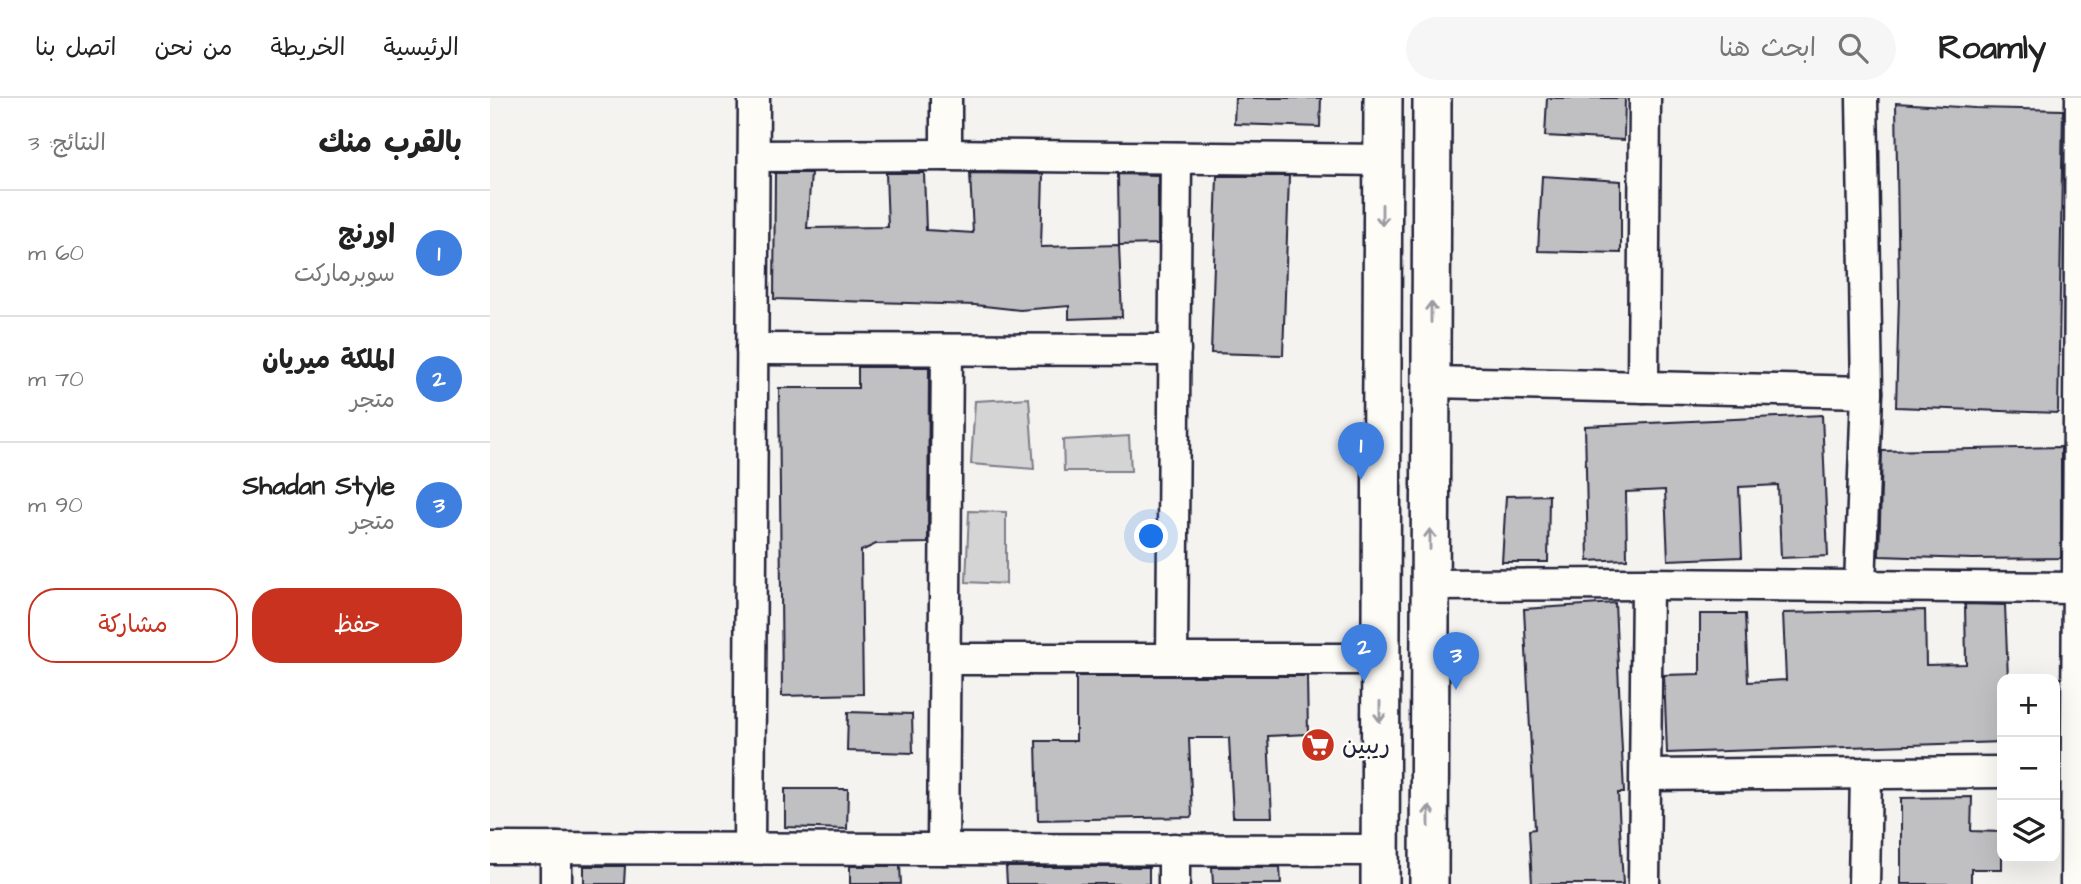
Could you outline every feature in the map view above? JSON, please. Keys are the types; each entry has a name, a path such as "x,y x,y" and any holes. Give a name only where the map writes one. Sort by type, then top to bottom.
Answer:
{"street":[{"path":"749,848 754,98"},
{"path":"946,98 946,155"},
{"path":"490,848 1174,849 1380,867 1382,98"},
{"path":"1429,884 1432,98"},
{"path":"1643,387 1645,98"},
{"path":"1860,586 1867,392 1862,98"},
{"path":"2076,884 2071,772 2078,588 2081,98"},
{"path":"754,156 946,155 1382,160"},
{"path":"1172,659 1177,159"},
{"path":"752,349 1175,350"},
{"path":"943,849 947,350"},
{"path":"1431,382 1867,392"},
{"path":"1381,495 1430,493"},
{"path":"1644,884 1647,584"},
{"path":"1430,585 2078,588"},
{"path":"946,659 1381,659"},
{"path":"1647,775 1997,772"},
{"path":"1864,884 1866,773"},
{"path":"556,848 556,884"},
{"path":"1174,849 1174,884"}],"shaded area":[{"path":"1029,398 1034,469 971,464 975,401"},
{"path":"1129,436 1131,471 1064,471 1063,440"},
{"path":"969,511 1006,512 1006,584 966,582"}],"building":[{"path":"1235,98 1321,98 1320,127 1234,124"},
{"path":"1547,98 1625,98 1624,140 1545,136"},
{"path":"1896,103 2063,110 2058,413 1896,407 1899,296"},
{"path":"775,173 811,173 807,228 888,227 886,173 924,173 926,230 973,233 970,173 1043,174 1041,247 1119,245 1122,317 1069,319 1069,306 1020,310 975,305 774,299"},
{"path":"1118,174 1158,175 1158,244 1119,245"},
{"path":"1217,176 1289,176 1283,355 1211,353"},
{"path":"1542,176 1621,181 1621,253 1538,251"},
{"path":"858,367 929,367 928,543 876,544 861,551 863,694 782,696 779,388 858,388"},
{"path":"1822,415 1828,556 1781,558 1778,485 1739,487 1742,557 1668,560 1665,490 1626,492 1627,559 1588,561 1585,426"},
{"path":"2061,447 2061,558 1879,556 1882,451"},
{"path":"1549,495 1548,562 1502,562 1506,496"},
{"path":"1615,603 1624,793 1618,793 1623,884 1532,884 1529,830 1535,829 1524,609"},
{"path":"1965,604 2005,605 2008,674 1997,674 1997,742 1667,753 1664,675 1700,674 1700,614 1745,614 1748,682 1786,680 1783,613 1925,610 1926,665 1966,664"},
{"path":"1076,676 1307,676 1308,734 1268,736 1272,817 1233,817 1229,738 1189,738 1192,817 1038,820 1036,741 1076,741"},
{"path":"848,712 912,714 913,753 847,751"},
{"path":"785,789 848,789 847,829 785,827"},
{"path":"1972,797 1971,831 1997,832 1997,863 2002,863 2002,869 1971,869 1971,884 1901,884 1901,798"},
{"path":"584,866 625,866 624,884 584,884"},
{"path":"850,866 900,866 901,884 850,884"},
{"path":"1006,867 1149,867 1149,884 1007,884"},
{"path":"1212,867 1280,867 1281,884 1213,884"}],"place":[{"name":"اورنج","path":"1361,480"},
{"name":"الملكة ميريان","path":"1364,682"},
{"name":"Shadan Style","path":"1456,690"},
{"name":"ريبين","path":"1318,745"}]}
